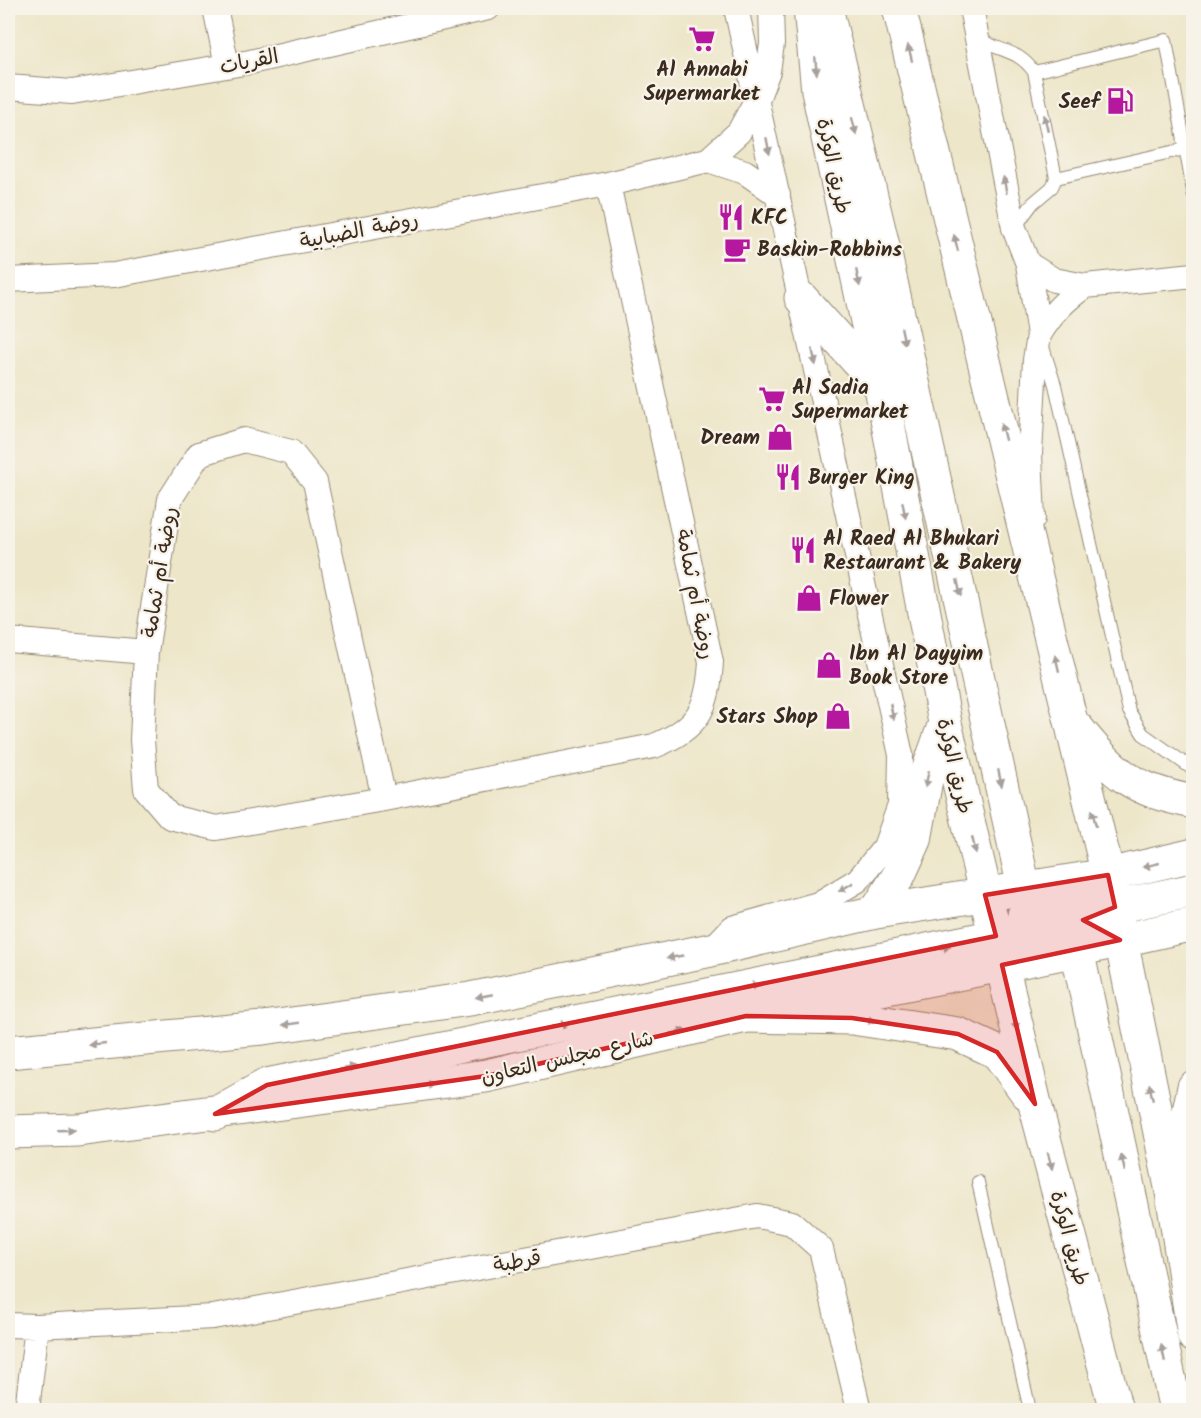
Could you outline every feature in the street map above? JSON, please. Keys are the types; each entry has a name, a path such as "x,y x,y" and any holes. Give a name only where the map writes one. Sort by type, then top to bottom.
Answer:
{"main road":[{"name":"طريق الوكرة","path":"810,8 818,91 881,387 945,723 1035,1104 1116,1410"},
{"path":"826,8 884,250 1024,888 1065,927 1176,1410"},
{"path":"899,8 1038,575 1108,875 1172,1192 1194,1336"},
{"path":"801,298 881,387"},
{"path":"1070,720 1107,765 1134,784 1194,802"},
{"path":"876,912 899,875 915,840 927,774 945,723"},
{"path":"13,1050 263,1028 470,999 711,950 876,912 1108,875 1194,855"},
{"path":"1065,927 1108,875"},
{"path":"215,1114 267,1085 999,950 1115,907 1194,890"},
{"path":"986,895 1065,927 1120,940 1194,924"},
{"name":"شارع مجلس التعاون","path":"8,1132 78,1130 215,1114 486,1076 746,1016 999,950 1065,927"},
{"path":"746,1016 852,1018 958,1034 997,1052 1035,1104"},
{"path":"1172,1192 1194,1087"}],"street":[{"path":"215,8 227,65"},
{"name":"القريات","path":"8,87 72,92 227,65 488,8"},
{"path":"711,950 732,928 818,904 858,880 885,847 900,806 902,755 758,97 736,8"},
{"path":"758,97 768,71 772,44 771,8"},
{"path":"971,8 1014,228 1028,264 1039,334 1035,360 1030,454 1038,575"},
{"name":"روضة الضبابية","path":"8,280 114,275 608,184 708,160 739,132 758,97"},
{"path":"708,160 745,172 778,195"},
{"name":"روضة أم ثمامة","path":"384,799 315,482 291,452 244,440 199,454 170,499 146,652 142,740 146,789 170,817 216,828 384,799 654,746 677,737 697,719 709,694 711,662 608,184"},
{"path":"1028,264 1054,280 1085,286 1194,275"},
{"path":"1039,334 1051,315 1066,299 1085,286"},
{"name":"روضة أم ثمامة","path":"8,640 146,652"},
{"name":"قرطبة","path":"8,1325 38,1326 213,1317 757,1216 792,1223 821,1249 859,1410"},
{"path":"27,1410 38,1326"}],"lane":[{"path":"976,37 984,42 1013,51 1025,59 1034,72 1056,178 1052,187 1033,203 1014,228"},
{"path":"1034,72 1166,40 1194,197"},
{"path":"1056,178 1185,149"},
{"path":"1039,334 1054,385 1129,711 1143,734 1194,770"},
{"path":"978,1182 1030,1410"}],"highlighted area":[{"path":"1108,875 1115,907 1083,920 1120,940 1002,965 1035,1104 997,1052 958,1034 852,1018 746,1016 486,1076 215,1114 267,1085 996,936 985,895"}],"place":[{"name":"Al Annabi Supermarket","path":"702,39"},
{"name":"Seef","path":"1120,101"},
{"name":"KFC","path":"731,217"},
{"name":"Baskin-Robbins","path":"737,249"},
{"name":"Al Sadia Supermarket","path":"772,399"},
{"name":"Dream","path":"780,437"},
{"name":"Burger King","path":"788,477"},
{"name":"Al Raed Al Bhukari Restaurant & Bakery","path":"803,550"},
{"name":"Flower","path":"809,598"},
{"name":"Ibn Al Dayyim Book Store","path":"829,665"},
{"name":"Stars Shop","path":"838,716"}]}
